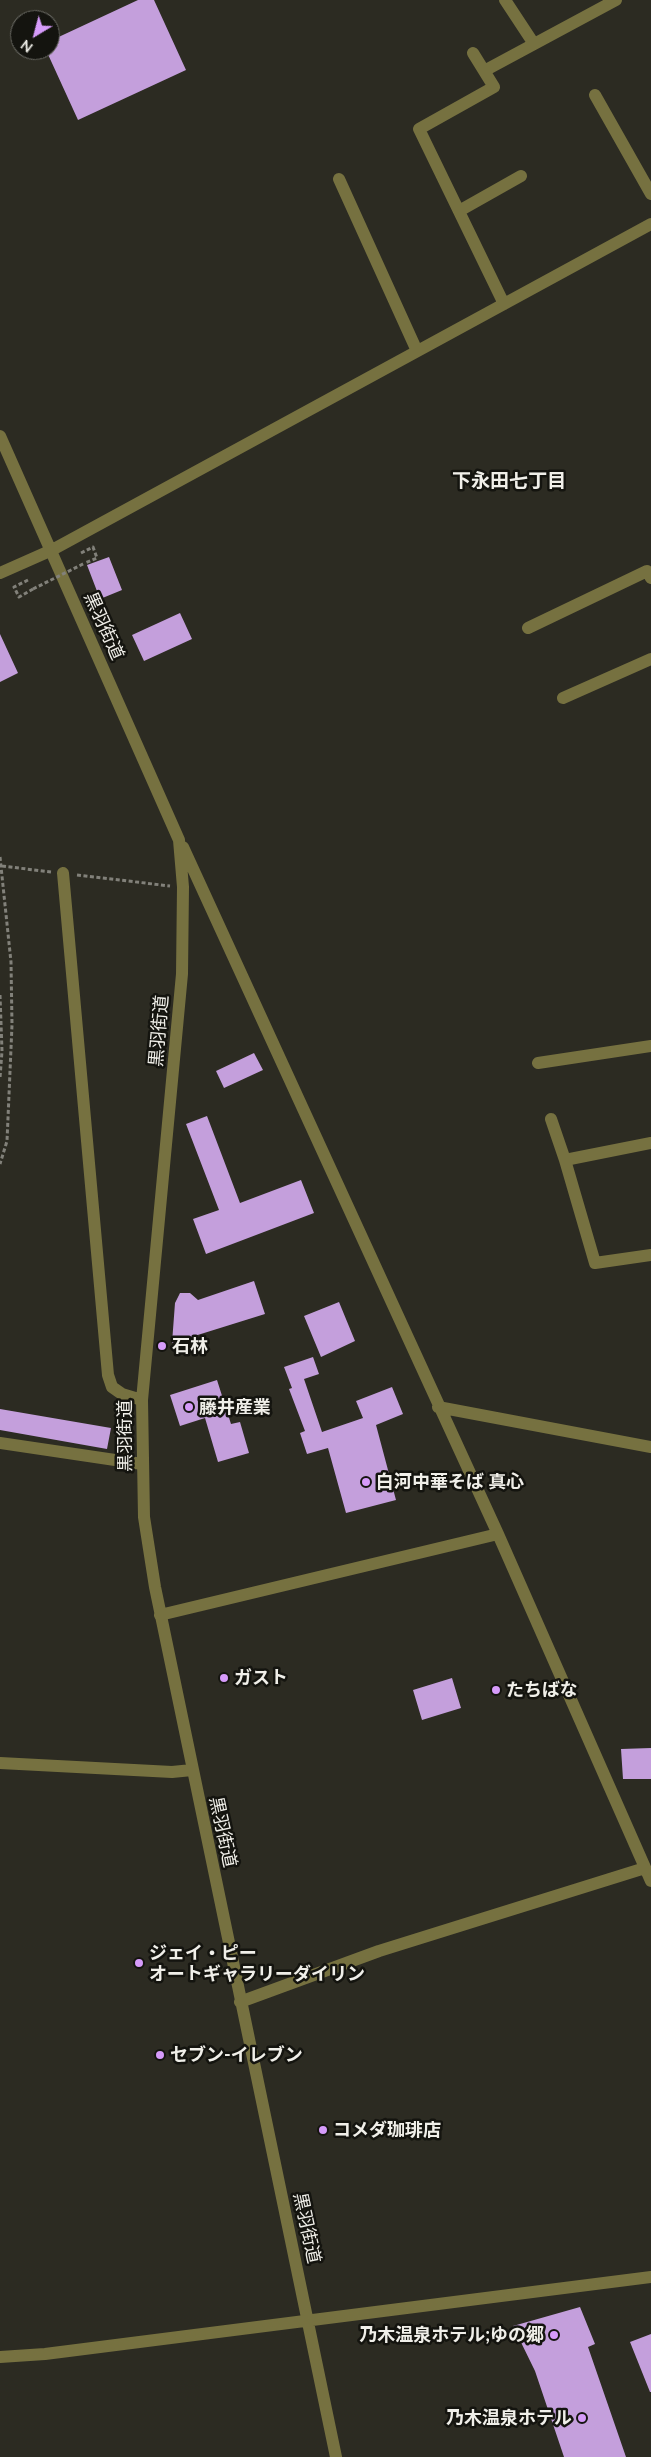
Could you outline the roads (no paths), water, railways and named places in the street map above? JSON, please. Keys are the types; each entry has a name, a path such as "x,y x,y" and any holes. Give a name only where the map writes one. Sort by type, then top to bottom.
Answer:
{"street":[{"path":"505,0 534,44"},
{"path":"484,71 616,0"},
{"path":"473,53 494,87 419,129 504,304"},
{"path":"595,95 651,194"},
{"path":"459,211 521,176"},
{"path":"339,179 417,351"},
{"path":"0,572 52,550 651,224"},
{"name":"黒羽街道","path":"0,436 179,840 183,887 181,984 142,1400 144,1517 160,1615 336,2457"},
{"path":"528,628 647,571 651,578"},
{"path":"563,698 651,659"},
{"path":"179,840 302,1104 438,1407 498,1534 651,1881"},
{"path":"63,873 108,1375 112,1387 122,1394 142,1400"},
{"path":"538,1063 651,1046"},
{"path":"551,1119 566,1160 595,1263 651,1255"},
{"path":"566,1160 651,1143"},
{"path":"438,1407 651,1447"},
{"path":"0,1443 142,1464"},
{"path":"160,1615 498,1534"},
{"path":"0,1763 172,1772 192,1770"},
{"path":"240,2002 379,1951 645,1868"},
{"path":"0,2357 45,2354 651,2277"}],"place":[{"name":"石林","path":"162,1346"},
{"name":"藤井産業","path":"189,1407"},
{"name":"白河中華そば 真心","path":"366,1482"},
{"name":"ガスト","path":"224,1678"},
{"name":"たちばな","path":"496,1690"},
{"name":"ジェイ・ピー オートギャラリーダイリン","path":"139,1963"},
{"name":"セブン-イレブン","path":"160,2055"},
{"name":"コメダ珈琲店","path":"323,2130"},
{"name":"乃木温泉ホテル;ゆの郷","path":"554,2335"},
{"name":"乃木温泉ホテル","path":"582,2418"}],"district":[{"name":"下永田七丁目","path":"509,481"}]}
